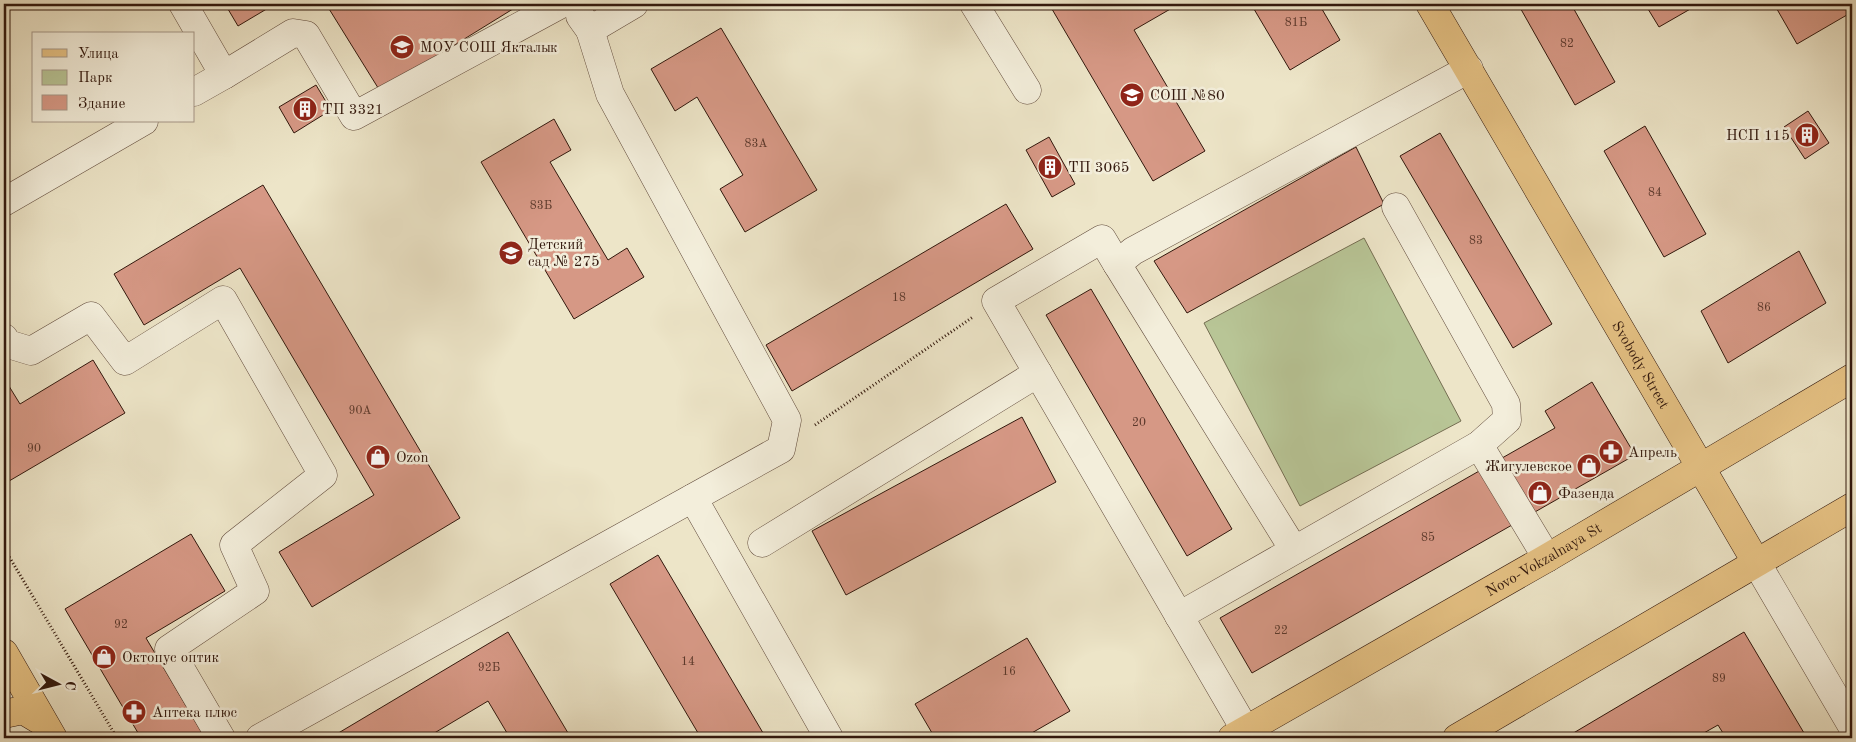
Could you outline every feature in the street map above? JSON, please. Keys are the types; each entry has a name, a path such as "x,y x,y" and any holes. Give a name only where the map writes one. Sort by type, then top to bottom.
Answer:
{"main road":[{"name":"Svobody Street","path":"1430,4 1756,562"},
{"name":"Novo-Vokzalnaya St","path":"1239,734 1547,558 1852,378"},
{"path":"1457,738 1852,507"},
{"path":"4,653 48,730"},
{"path":"4,714 23,710 48,730"}],"street":[{"path":"184,4 224,75"},
{"path":"195,91 293,33 306,35 354,116 561,4"},
{"path":"260,738 781,449 787,420 610,94 590,30 572,4"},
{"path":"590,30 634,4"},
{"path":"974,4 1027,90"},
{"path":"1117,264 1133,250 1469,69"},
{"path":"4,202 142,122"},
{"path":"1179,616 1479,445 1507,420 1506,404 1396,207"},
{"path":"1239,734 1179,616 996,301 1102,239 1294,550"},
{"path":"4,338 8,344 30,351 91,316 125,361 223,300 323,475 234,544 255,591 169,649 220,738"},
{"path":"762,543 1038,373"},
{"path":"1479,445 1547,558"},
{"path":"693,498 829,738"},
{"name":"Svobody Street","path":"1756,562 1852,726"}],"path":[{"path":"781,449 996,301"},
{"path":"4,548 118,738"}],"green space":[{"path":"1364,238 1461,421 1300,506 1204,323"}],"building":[{"path":"225,4 275,4 238,26"},
{"name":"МОУ СОШ Якталык","path":"326,4 521,4 380,91"},
{"path":"1049,4 1179,4 1134,30 1205,151 1153,181"},
{"path":"1251,4 1319,4 1340,40 1290,70"},
{"path":"1518,4 1571,4 1615,82 1575,105"},
{"path":"1645,4 1699,4 1659,27"},
{"path":"1774,4 1852,4 1852,12 1797,44"},
{"path":"721,28 817,190 745,232 720,189 743,175 697,97 675,111 651,69"},
{"name":"ТП 3321","path":"316,85 331,110 294,133 279,107"},
{"name":"НСП 115","path":"1808,111 1829,143 1805,159 1784,127"},
{"path":"554,119 571,150 550,162 608,260 627,248 644,277 574,319 481,162"},
{"path":"1645,126 1706,234 1664,257 1604,151"},
{"path":"1440,133 1552,324 1513,348 1400,156"},
{"name":"ТП 3065","path":"1049,137 1075,184 1052,197 1026,150"},
{"path":"1356,147 1384,204 1187,313 1154,261"},
{"path":"263,185 460,518 312,607 279,552 374,495 240,268 144,325 114,274"},
{"path":"1006,204 1033,249 792,391 766,345"},
{"path":"1799,251 1826,303 1728,363 1701,311"},
{"path":"1091,289 1232,529 1187,556 1046,315"},
{"path":"93,360 125,413 4,484 4,378 20,404"},
{"path":"1592,382 1635,455 1252,673 1220,618 1555,428 1545,411"},
{"path":"1022,417 1056,482 846,595 812,531"},
{"path":"191,534 225,591 146,638 205,738 141,738 65,609"},
{"path":"658,555 766,738 701,738 610,584"},
{"path":"508,632 571,738 510,738 488,701 426,738 330,738"},
{"path":"1744,632 1807,738 1726,738 1718,725 1695,738 1565,738"},
{"path":"1027,638 1070,711 1023,738 935,738 915,704"}],"place":[{"name":"МОУ СОШ Якталык","path":"402,47"},
{"name":"СОШ №80","path":"1132,95"},
{"name":"ТП 3321","path":"305,109"},
{"name":"НСП 115","path":"1807,135"},
{"name":"ТП 3065","path":"1050,167"},
{"name":"Детский сад № 275","path":"511,253"},
{"name":"Апрель","path":"1611,452"},
{"name":"Ozon","path":"378,457"},
{"name":"Жигулевское","path":"1589,466"},
{"name":"Фазенда","path":"1540,493"},
{"name":"Октопус оптик","path":"104,657"},
{"name":"Аптека плюс","path":"134,712"}]}
